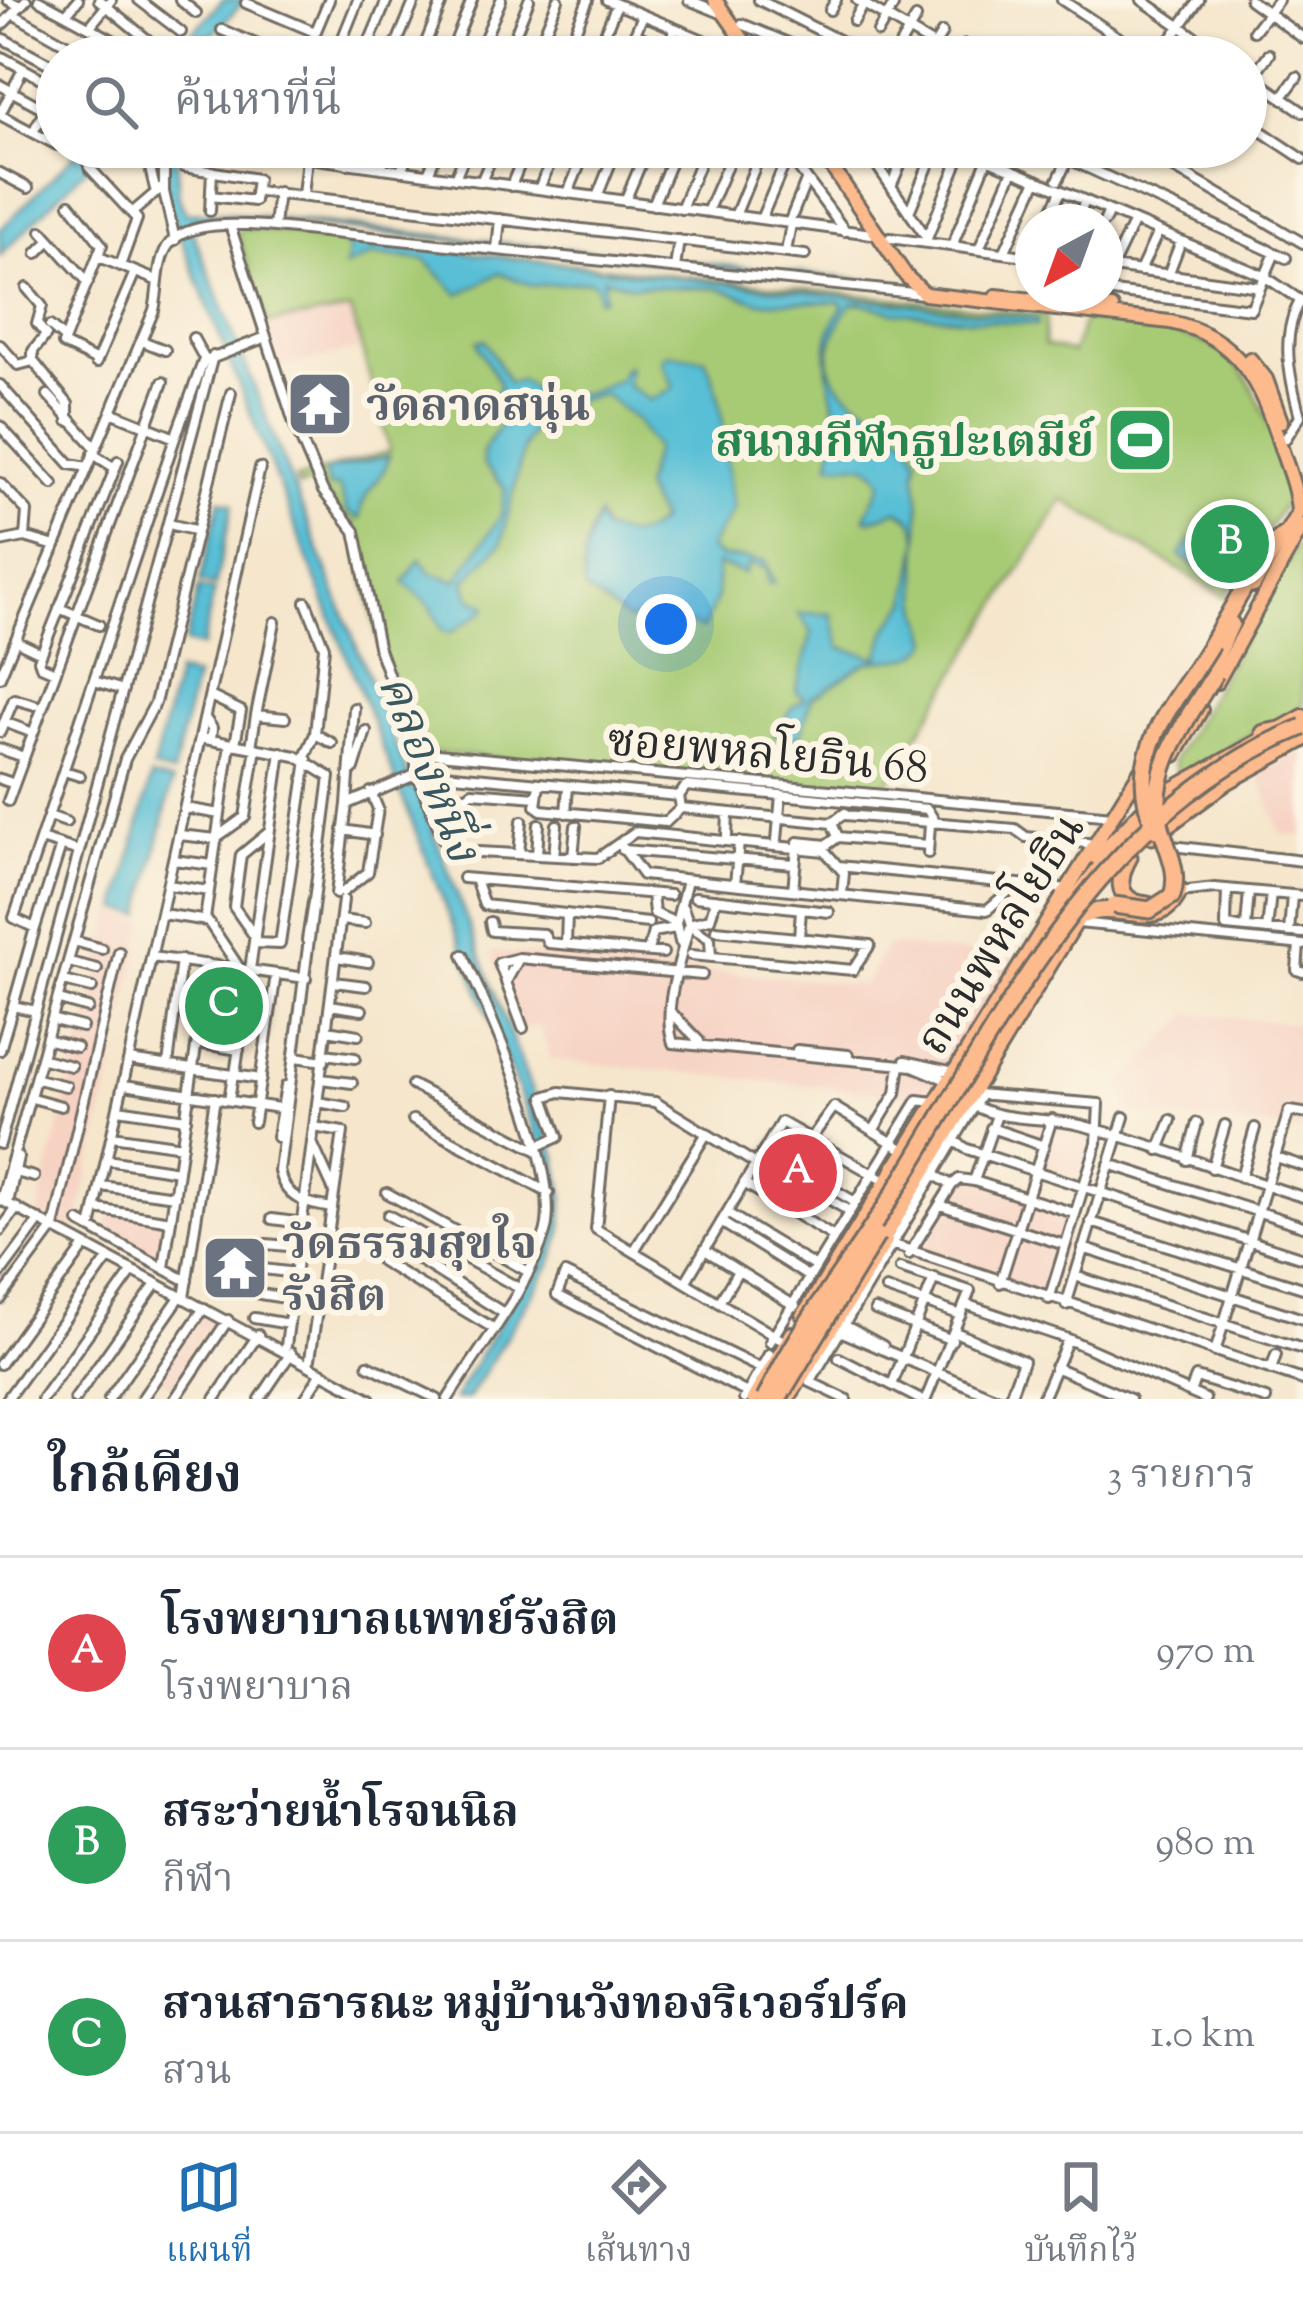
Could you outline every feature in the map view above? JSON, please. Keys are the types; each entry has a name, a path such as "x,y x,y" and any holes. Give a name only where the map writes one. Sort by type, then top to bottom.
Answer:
{"highway":[{"path":"1064,940 1097,904 1118,899 1148,905 1167,893 1169,871 1143,798 1141,768 1266,550 1284,535"},
{"path":"1118,899 1150,910 1172,896 1176,879 1158,806 1162,769 1232,622"},
{"path":"1157,833 1152,798 1157,764 1236,640"},
{"path":"1264,734 1302,730"},
{"path":"755,1397 884,1209 1079,900 1167,809 1227,766 1302,730"},
{"path":"783,1399 1032,979 1084,905 1128,854 1181,808 1302,730"},
{"name":"ถนนพหลโยธิน","path":"783,1399 973,1098 1085,907 1130,857 1178,815 1302,730"},
{"name":"ถนนพหลโยธิน","path":"755,1397 884,1202 1054,927 1101,867 1155,814 1229,760 1302,730"},
{"path":"1082,919 1107,909 1157,915 1167,910 1179,892 1168,829 1178,815"},
{"path":"1118,899 1119,878 1130,857"},
{"path":"884,1202 892,1175"}],"main road":[{"path":"715,0 743,36"},
{"path":"725,0 749,36"},
{"path":"834,168 930,287 1015,300"},
{"path":"841,168 906,276 925,294 1015,302"},
{"path":"1123,311 1182,316 1215,328 1265,377 1303,481"},
{"path":"1098,312 1202,330 1227,345 1247,366 1263,394 1301,514 1156,785 1146,766"},
{"name":"ถนนพหลโยธิน","path":"755,1397 777,1340 892,1175 1301,514"},
{"path":"1075,883 1151,801 1264,734"},
{"path":"1172,762 1174,776 1183,781"},
{"name":"ถนนพหลโยธิน","path":"783,1399 839,1326 952,1132"}],"street":[{"path":"8,0 58,36"},
{"path":"39,0 108,36"},
{"path":"68,12 78,0"},
{"path":"139,0 181,32"},
{"path":"180,0 196,13"},
{"path":"313,36 328,0"},
{"path":"343,36 358,0"},
{"path":"372,36 387,0"},
{"path":"400,36 415,0"},
{"path":"428,36 443,0"},
{"path":"457,36 472,0"},
{"path":"486,36 501,0"},
{"path":"515,36 530,0"},
{"path":"543,36 558,0"},
{"path":"573,36 588,0"},
{"path":"689,0 726,15"},
{"path":"759,0 830,36"},
{"path":"830,10 836,0"},
{"path":"1062,0 1116,36"},
{"path":"1142,0 1194,36"},
{"path":"1173,36 1199,0"},
{"path":"1250,0 1303,38"},
{"path":"1253,32 1279,0"},
{"path":"854,21 862,1 918,36"},
{"path":"91,25 105,2 144,36"},
{"path":"601,36 612,2 687,36"},
{"path":"246,3 315,32"},
{"path":"878,32 893,6"},
{"path":"0,26 19,7"},
{"path":"636,36 643,15"},
{"path":"905,36 916,18"},
{"path":"115,36 126,22"},
{"path":"742,24 771,36"},
{"path":"672,36 675,29"},
{"path":"222,30 236,36"},
{"path":"0,37 36,57"},
{"path":"0,56 36,76"},
{"path":"23,69 0,114 36,134"},
{"path":"1282,97 1297,77"},
{"path":"0,85 36,105"},
{"path":"1267,87 1303,112"},
{"path":"33,132 36,126"},
{"path":"1267,135 1303,159"},
{"path":"1292,151 1300,138"},
{"path":"90,168 133,212 137,226 120,266"},
{"path":"133,212 157,189 150,168"},
{"path":"0,677 157,300 158,281 175,239 164,195 164,168"},
{"path":"191,168 255,176 253,201 211,196"},
{"path":"303,195 307,168"},
{"path":"377,168 1015,254"},
{"path":"428,174 430,168"},
{"path":"455,178 459,168"},
{"path":"482,182 488,168"},
{"path":"511,186 518,168"},
{"path":"539,189 548,168"},
{"path":"568,194 579,168"},
{"path":"597,197 609,168"},
{"path":"625,201 639,168"},
{"path":"652,205 668,168"},
{"path":"681,208 697,168"},
{"path":"707,212 726,168"},
{"path":"735,216 754,168"},
{"path":"761,220 780,168"},
{"path":"798,168 845,231"},
{"path":"879,168 926,240"},
{"path":"892,185 899,168"},
{"path":"909,212 927,168"},
{"path":"926,240 953,168"},
{"path":"952,245 984,168"},
{"path":"1008,168 1059,185 1092,204"},
{"path":"1053,204 1065,168"},
{"path":"1088,168 1286,258"},
{"path":"1167,182 1175,169 1303,243"},
{"path":"979,249 1013,170"},
{"path":"210,211 212,171"},
{"path":"0,173 28,188"},
{"path":"786,252 790,223 807,180"},
{"path":"1004,253 1037,180"},
{"path":"256,190 805,255"},
{"path":"274,222 278,193"},
{"path":"70,204 102,242 64,346 96,363 135,272"},
{"path":"1123,217 1264,276 1302,301 1289,326 1289,368 1301,408 1286,438"},
{"path":"498,245 500,218"},
{"path":"1123,241 1134,221"},
{"path":"175,239 195,231 274,222 925,294"},
{"path":"235,237 243,224"},
{"path":"230,225 293,423 323,491 355,531 378,646 416,752 415,773 431,798 448,848 601,858 635,832 671,829 827,845 838,837 928,849 932,822 927,809 686,787 671,829"},
{"path":"42,231 88,281"},
{"path":"1140,271 1158,232"},
{"path":"37,254 50,240"},
{"path":"676,264 679,240"},
{"path":"1168,275 1181,241"},
{"path":"1123,293 1251,309 1275,253"},
{"path":"99,257 158,281"},
{"path":"1123,269 1260,287"},
{"path":"27,288 42,306 37,324 46,335 34,361"},
{"path":"157,300 169,294"},
{"path":"50,326 64,338"},
{"path":"1289,326 1303,337"},
{"path":"35,928 14,918 175,438 213,357 266,337"},
{"path":"194,338 213,357"},
{"path":"142,341 166,350"},
{"path":"40,344 49,353"},
{"path":"0,345 18,364 34,361"},
{"path":"0,1144 213,357"},
{"path":"34,361 68,404 68,421"},
{"path":"8,801 163,382"},
{"path":"0,385 70,464 88,466"},
{"path":"0,1232 18,1149 125,758 151,716 231,393"},
{"path":"48,395 94,451 116,465 41,654 39,664 56,672"},
{"path":"111,412 175,438"},
{"path":"0,426 53,484"},
{"path":"172,449 187,453"},
{"path":"92,1228 185,808 205,739 205,718 260,468"},
{"path":"0,483 28,515 26,534"},
{"path":"147,521 194,530"},
{"path":"0,542 26,534 55,546"},
{"path":"254,940 280,944 306,760 315,734 324,647 307,602"},
{"path":"59,608 98,625"},
{"path":"179,835 217,838 245,818 256,715 275,622"},
{"path":"109,637 122,642"},
{"path":"16,641 41,654"},
{"path":"101,659 115,664"},
{"path":"94,681 123,690"},
{"path":"205,919 241,711 210,696"},
{"path":"0,732 12,700 35,705"},
{"path":"86,704 100,708"},
{"path":"260,1399 288,1348 341,920 354,708"},
{"path":"256,715 285,718"},
{"path":"4,722 28,731"},
{"path":"79,726 93,730"},
{"path":"349,787 366,731"},
{"path":"315,734 332,743"},
{"path":"205,739 281,752 306,760 330,776 295,1057 277,1137"},
{"path":"0,749 21,756"},
{"path":"71,749 86,754"},
{"path":"229,1100 281,752"},
{"name":"ซอยพหลโยธิน 68","path":"416,752 1114,816"},
{"path":"64,771 80,776"},
{"path":"347,804 415,773 679,796"},
{"path":"539,783 539,809 824,851 844,873 842,894"},
{"path":"566,813 568,786"},
{"path":"314,899 339,896 367,875 378,809 371,792"},
{"path":"431,798 458,804 472,792 538,797"},
{"path":"56,793 72,798"},
{"path":"777,840 781,795"},
{"path":"845,815 846,801"},
{"path":"185,808 220,814"},
{"path":"681,808 832,824 845,815 1015,829 1026,836 1097,844"},
{"path":"727,835 728,813"},
{"path":"49,816 66,821"},
{"path":"519,854 522,821"},
{"path":"537,855 539,824"},
{"path":"832,824 838,837"},
{"path":"554,856 557,825"},
{"path":"573,857 577,826"},
{"path":"344,830 375,835"},
{"path":"254,940 233,901 241,855 270,831"},
{"path":"41,839 79,851"},
{"path":"735,884 739,842"},
{"path":"0,1050 61,846"},
{"path":"1172,846 1303,861"},
{"path":"621,847 643,875 987,910 1016,884"},
{"path":"621,847 795,864"},
{"path":"793,890 797,847"},
{"path":"174,860 212,865"},
{"path":"838,866 1016,884 1075,883"},
{"path":"670,895 469,878 481,904 676,926"},
{"path":"680,943 676,926 687,880"},
{"path":"168,886 209,891"},
{"path":"1227,889 1224,924 1303,933"},
{"path":"1179,892 1227,889 1298,895 1289,932"},
{"path":"1246,926 1249,891"},
{"path":"1267,930 1271,893"},
{"path":"648,951 652,894"},
{"path":"695,897 829,912"},
{"path":"711,957 708,920 716,899"},
{"path":"683,908 688,926 680,943 669,1036 679,1044 930,1067"},
{"path":"799,938 801,909"},
{"path":"162,914 205,919 245,970"},
{"path":"566,944 568,914"},
{"path":"1082,919 1301,945 1297,970 1303,972"},
{"path":"341,920 364,923"},
{"path":"688,926 708,920"},
{"path":"688,926 712,933 870,945 854,970 691,955"},
{"path":"512,928 513,944"},
{"path":"491,931 512,928 544,934 548,943 663,952"},
{"path":"74,940 102,949"},
{"path":"0,1300 54,1227 119,952"},
{"path":"448,1399 547,1230 549,1193 539,1148 463,955"},
{"path":"152,956 304,978"},
{"path":"337,957 368,962"},
{"path":"506,982 519,958"},
{"path":"524,1028 499,963 519,958 702,975"},
{"path":"168,1065 181,960"},
{"path":"69,962 97,969"},
{"path":"164,1268 208,964"},
{"path":"254,1122 276,974"},
{"path":"304,978 279,1171 284,1188 304,1203 332,1208"},
{"path":"64,981 92,988"},
{"path":"334,982 366,986"},
{"path":"59,1000 88,1008"},
{"path":"330,1005 362,1010"},
{"path":"13,1006 36,1011"},
{"path":"673,1014 693,1041 930,1067 951,1077"},
{"path":"54,1019 82,1027"},
{"path":"670,1027 685,1029"},
{"path":"327,1030 358,1035"},
{"path":"49,1040 76,1047"},
{"path":"197,1042 239,1050"},
{"path":"295,1057 355,1058"},
{"path":"43,1059 71,1066"},
{"path":"129,1060 261,1079"},
{"path":"873,1131 896,1093 900,1065"},
{"path":"38,1079 66,1086"},
{"path":"321,1079 352,1083"},
{"path":"124,1085 285,1109"},
{"path":"412,1085 539,1148"},
{"path":"539,1148 557,1138 545,1094 655,1102 707,1133 837,1191 865,1216"},
{"path":"609,1096 596,1229 777,1340"},
{"path":"109,1399 182,1297 188,1281 215,1098"},
{"path":"973,1098 1102,1102 1100,1131 1049,1299"},
{"path":"973,1098 997,1115 1052,1119 1118,1135 1303,1197"},
{"path":"32,1099 61,1106"},
{"path":"705,1250 799,1308 809,1277 918,1100 935,1103"},
{"path":"318,1102 346,1107"},
{"path":"812,1137 834,1107 906,1151"},
{"path":"118,1109 186,1120"},
{"path":"1215,1352 1288,1111 1303,1112"},
{"path":"974,1181 997,1115"},
{"path":"1066,1305 1124,1117"},
{"path":"1000,1283 1052,1119"},
{"path":"413,1120 549,1193"},
{"path":"1159,1150 1171,1120"},
{"path":"686,1282 764,1158 781,1122 873,1173 892,1175"},
{"path":"1187,1160 1197,1123"},
{"path":"7,1203 132,1272 310,1358 344,1132 314,1127"},
{"path":"991,1128 1044,1146"},
{"path":"1241,1177 1255,1128"},
{"path":"1212,1168 1224,1131 1234,1139"},
{"path":"952,1132 983,1154 1303,1258"},
{"path":"634,1251 707,1133"},
{"path":"112,1136 182,1146"},
{"path":"312,1144 335,1192"},
{"path":"1276,1157 1303,1166"},
{"path":"106,1160 178,1171"},
{"path":"1109,1164 1303,1226"},
{"path":"13,1171 34,1177"},
{"path":"795,1173 832,1201 852,1207"},
{"path":"931,1173 952,1185"},
{"path":"909,1254 959,1179 1074,1214"},
{"path":"744,1184 834,1237"},
{"path":"101,1186 175,1196"},
{"path":"832,1201 837,1191"},
{"path":"387,1193 527,1270"},
{"path":"940,1205 1065,1245"},
{"path":"96,1209 171,1221"},
{"path":"388,1215 517,1288"},
{"path":"724,1218 816,1267"},
{"path":"724,1218 809,1277"},
{"path":"903,1218 923,1231"},
{"path":"272,1219 302,1223"},
{"path":"0,1274 40,1220"},
{"path":"79,1222 188,1281"},
{"path":"1091,1222 1303,1288"},
{"path":"379,1235 502,1312"},
{"path":"266,1244 299,1247"},
{"path":"888,1244 1300,1380 1294,1393"},
{"path":"0,1364 85,1246"},
{"path":"1083,1248 1303,1319"},
{"path":"8,1399 108,1259"},
{"path":"381,1261 493,1328"},
{"path":"839,1358 923,1399 970,1291 900,1268"},
{"path":"263,1269 296,1273"},
{"path":"719,1301 738,1270"},
{"path":"42,1399 132,1272"},
{"path":"755,1397 557,1295 565,1274 765,1370 769,1354"},
{"path":"1075,1276 1303,1349"},
{"path":"892,1385 934,1279"},
{"path":"75,1399 156,1284"},
{"path":"886,1289 961,1316"},
{"path":"260,1294 292,1299"},
{"path":"965,1304 1068,1339 1205,1399"},
{"path":"142,1399 204,1308"},
{"path":"840,1398 822,1394 810,1382 839,1326 1004,1399 1023,1361 874,1310"},
{"path":"254,1318 289,1324"},
{"path":"175,1399 228,1320"},
{"path":"122,1333 133,1340"},
{"path":"215,1399 258,1335"},
{"path":"1058,1399 1043,1396 1068,1339"},
{"path":"288,1348 373,1399"},
{"path":"1271,1370 1276,1355"},
{"path":"368,1365 437,1399"},
{"path":"1055,1366 1130,1399"},
{"path":"305,1399 322,1372"},
{"path":"1190,1392 1196,1377 1266,1399"}],"shaded area":[{"path":"349,307 362,349 279,368 265,326"},
{"path":"1303,750 1303,835 1282,835 1257,772"},
{"path":"1044,867 1069,869 1040,917 986,913 1015,889 1041,892"},
{"path":"113,911 145,921 75,1235 37,1215"},
{"path":"886,945 1016,958 931,1098 551,1059 538,1025 522,1029 490,951 864,985"},
{"path":"1191,1013 1303,1024 1303,1130 1129,1113 1121,1084"},
{"path":"998,1117 1061,1122 1099,1134 1083,1184 1038,1170 1046,1145 994,1128"},
{"path":"784,1125 846,1162 812,1220 750,1183"},
{"path":"956,1173 1074,1211 1047,1300 906,1254"},
{"path":"110,1213 168,1222 163,1263 107,1233"},
{"path":"203,1311 225,1325 180,1391 158,1377"}],"green space":[{"path":"243,228 1046,315 1044,345 1072,353 1084,320 1176,334 1206,343 1229,357 1246,377 1261,405 1291,493 1225,597 1063,500 882,793 417,751 378,639 354,523 340,514 317,481 299,487 296,479 390,451 351,310 268,323 237,234"},
{"path":"1303,534 1303,711 1239,740 1179,780 1173,761"},
{"path":"208,966 250,971 241,1047 198,1040"}],"water":[{"path":"223,0 245,0 212,36 189,36"},
{"path":"61,168 86,168 0,256 0,230"},
{"path":"165,168 177,168 179,197 186,213 222,213 904,284 903,288 224,216 189,222 412,786 417,788 557,1158 563,1193 562,1232 551,1263 468,1399 454,1399 550,1237 549,1168 167,203"},
{"path":"338,238 1037,319 1037,325 851,304 833,337 829,362 836,380 905,437 917,457 919,539 913,520 898,510 869,520 865,517 882,483 872,468 830,464 836,419 827,356 833,324 843,306 839,302 758,302 718,288 632,286 604,278 603,300 598,299 596,284 588,281 533,286 500,273 459,295 425,260 373,255 345,267 349,250"},
{"path":"485,340 509,383 520,380 547,398 586,393 618,380 626,366 630,368 626,384 650,400 674,388 662,361 666,354 705,359 722,414 734,509 709,548 720,557 765,561 774,583 768,584 766,568 749,564 744,574 717,564 717,597 703,629 657,611 628,620 585,590 585,551 598,516 603,530 627,535 647,532 660,520 643,488 655,448 637,421 604,394 543,409 524,446 501,544 465,581 470,598 487,605 485,610 451,633 443,631 431,607 404,582 420,559 431,573 456,581 501,516 505,488 483,464 483,451 504,419 496,394 500,385 479,347 478,341"},
{"path":"389,456 365,499 360,519 347,512 339,487 329,487 324,471"},
{"path":"220,500 233,504 215,586 200,582"},
{"path":"1227,514 1257,532 1233,573 1210,558 1202,570 1180,556 1191,539 1207,548"},
{"path":"919,541 919,597 930,642 915,655 861,666 812,697 800,737 774,736 793,706 805,699 796,691 812,632 799,613 832,614 840,647 878,658 887,629 908,602"},
{"path":"199,588 214,591 202,647 185,643"},
{"path":"177,673 195,677 173,774 153,769"},
{"path":"151,777 172,782 142,915 118,909"}],"place":[{"name":"วัดลาดสนุ่น","path":"320,404"},
{"name":"สนามกีฬาธูปะเตมีย์","path":"1140,440"},
{"name":"สระว่ายน้ำโรจนนิล","path":"1230,544"},
{"name":"สวนสาธารณะ หมู่บ้านวังทองริเวอร์ปร์ค","path":"224,1006"},
{"name":"โรงพยาบาลแพทย์รังสิต","path":"798,1173"},
{"name":"วัดธรรมสุขใจ รังสิต","path":"235,1268"}],"water label":[{"name":"คลองหนึ่ง","path":"431,767"}]}
